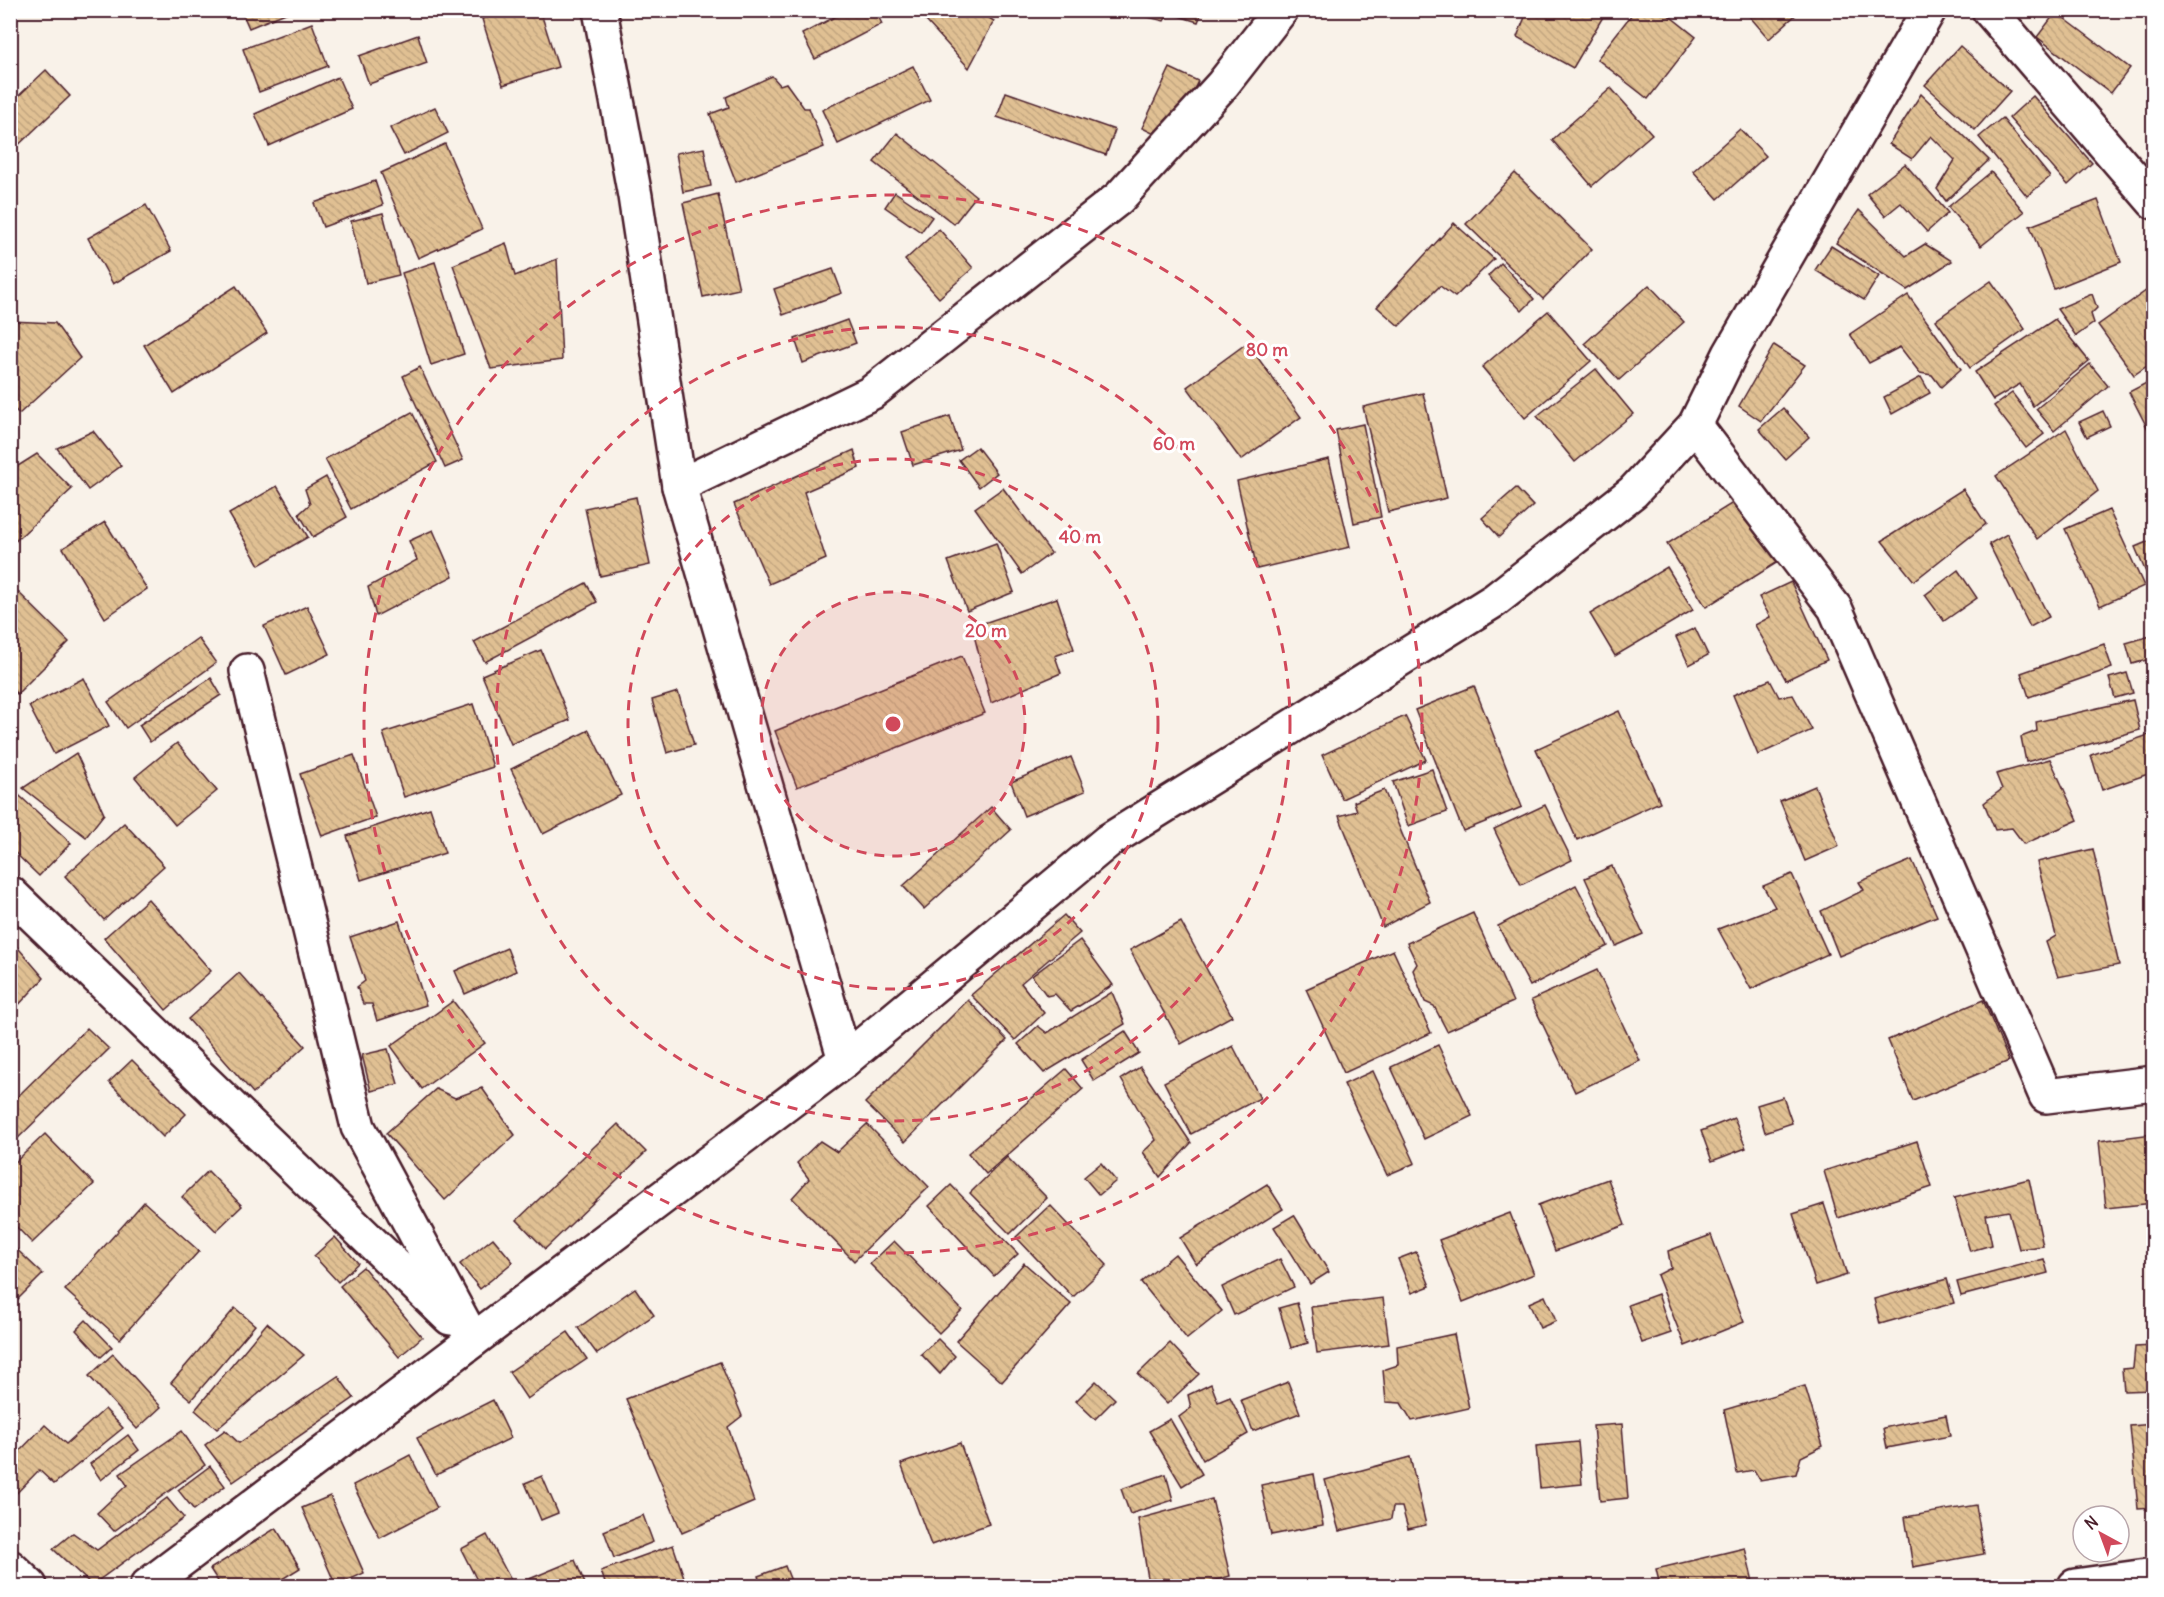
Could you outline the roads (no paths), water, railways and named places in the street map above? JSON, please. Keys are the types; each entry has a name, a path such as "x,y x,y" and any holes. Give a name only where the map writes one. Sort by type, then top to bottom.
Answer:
{"street":[{"path":"600,10 635,196 679,486 845,1060"},
{"path":"679,486 871,393 1119,198 1223,84 1281,10"},
{"path":"147,1587 845,1060 1108,841 1495,600 1634,492 1695,425 1730,354 1929,10"},
{"path":"1989,10 2154,202"},
{"path":"1695,425 1835,608 2046,1096 2154,1083"},
{"path":"247,671 358,1127 473,1340"},
{"path":"10,893 473,1340"},
{"path":"10,1568 30,1587"},
{"path":"2075,1587 2154,1575"}]}
